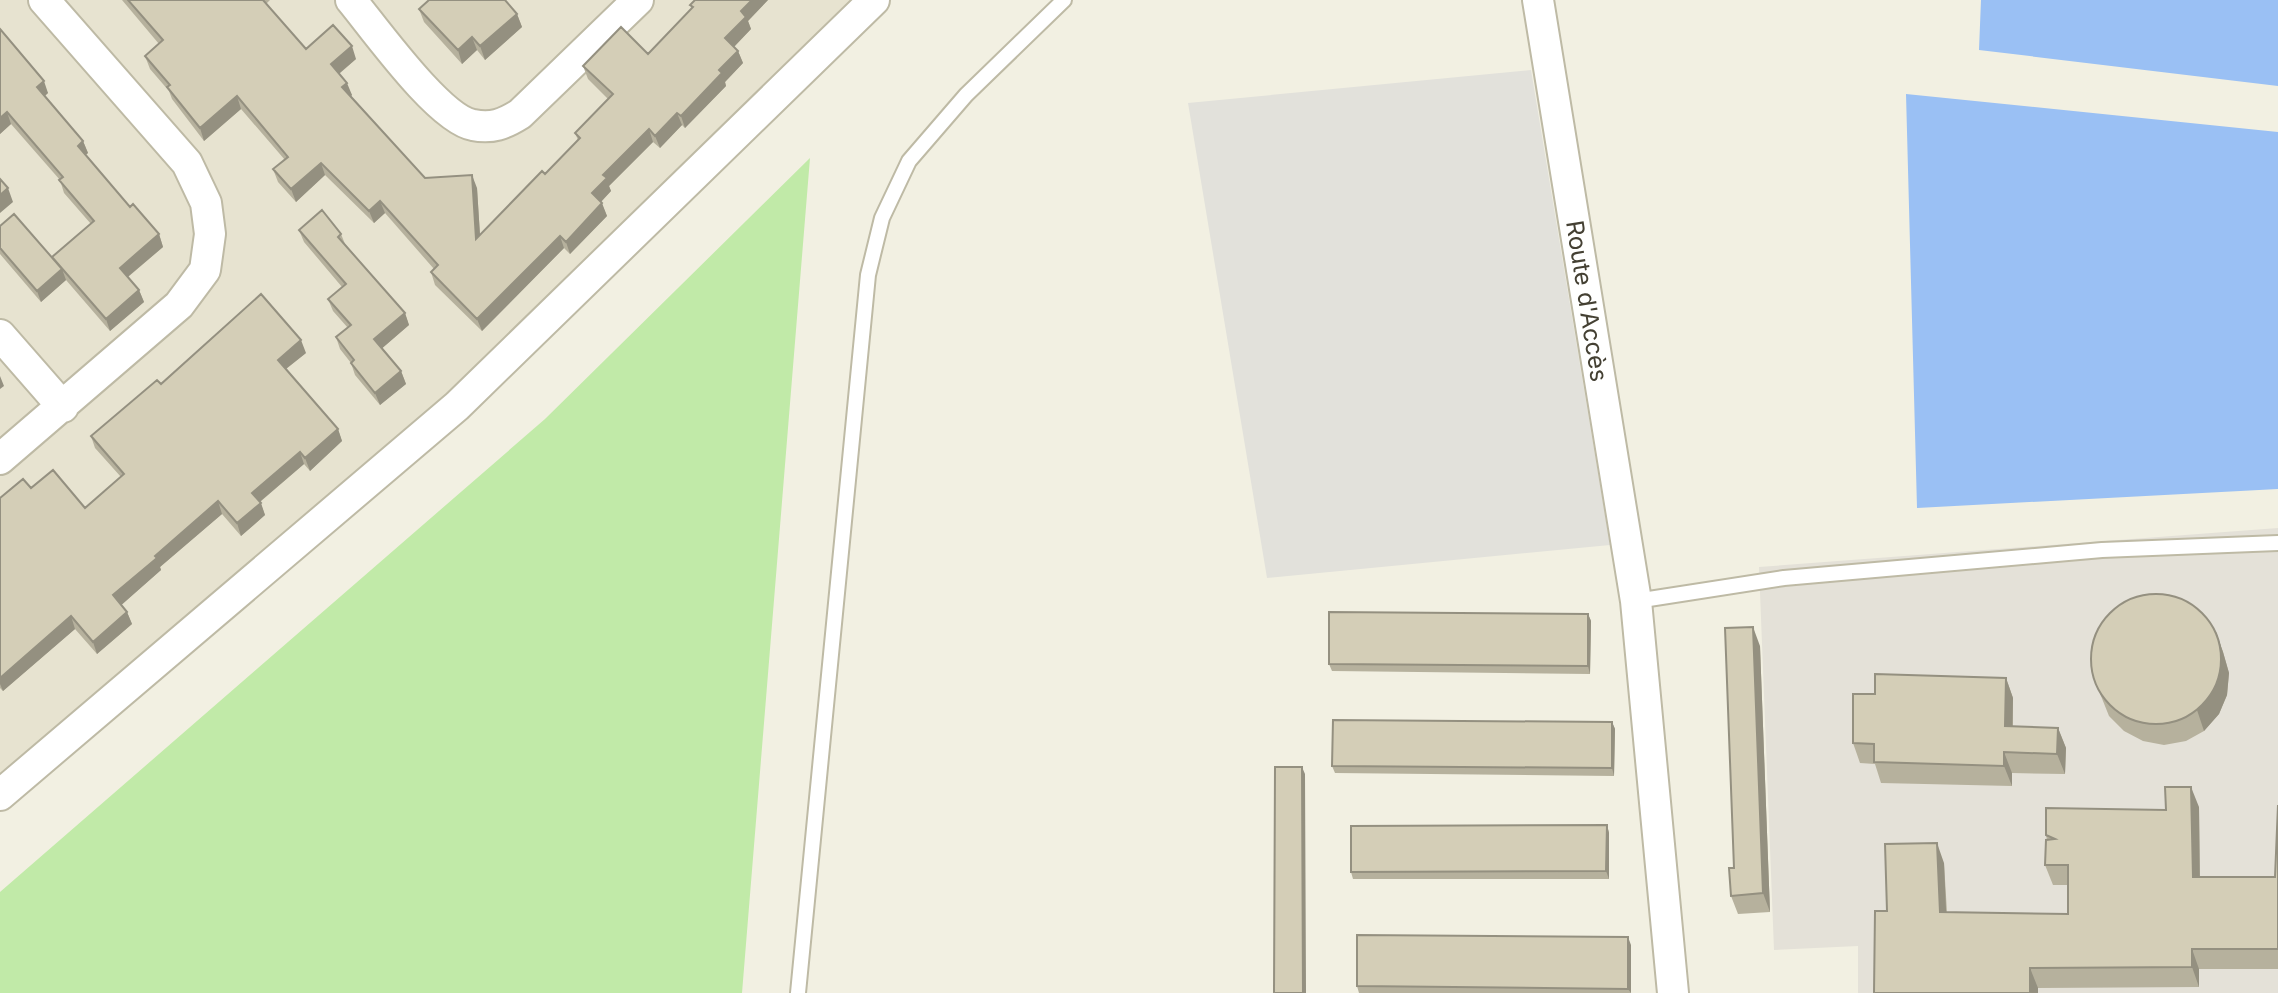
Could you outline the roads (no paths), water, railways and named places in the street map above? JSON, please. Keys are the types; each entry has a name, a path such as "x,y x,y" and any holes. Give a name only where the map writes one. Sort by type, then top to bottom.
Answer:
{"street":[{"path":"0,459 179,305 205,270 210,234 206,203 187,163 44,0"},
{"path":"351,0 442,109 470,125 500,126 520,114 638,0"},
{"path":"0,795 457,406 874,0"},
{"name":"Route d'Accès","path":"1538,0 1636,601 1673,993"},
{"path":"0,335 63,407"}],"lane":[{"path":"798,993 868,275 882,218 909,161 966,95 1064,0"},
{"path":"1636,601 1784,578 2102,550 2278,543"}],"water":[{"path":"1981,0 2278,0 2278,86 1979,50"},
{"path":"1906,94 2278,132 2278,489 1917,508"}]}
